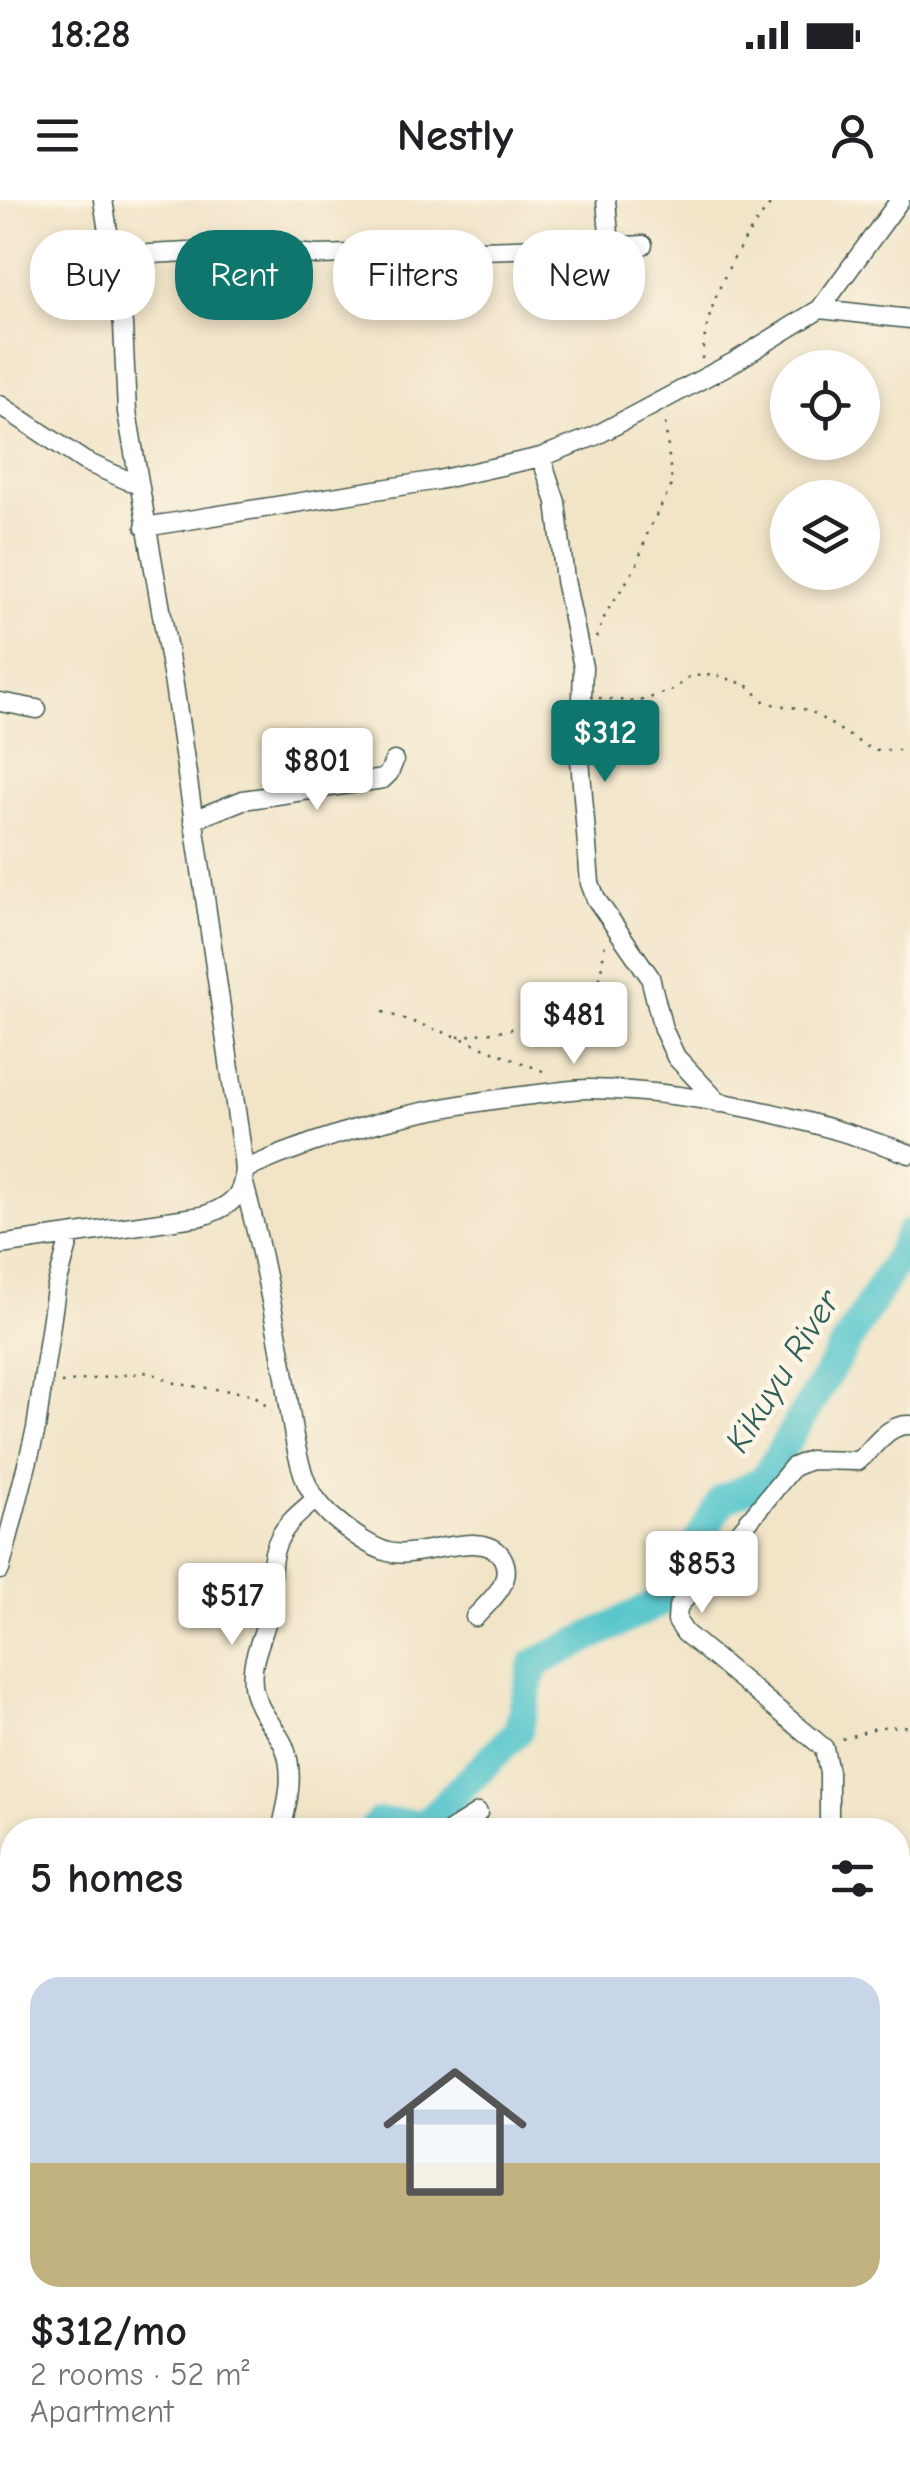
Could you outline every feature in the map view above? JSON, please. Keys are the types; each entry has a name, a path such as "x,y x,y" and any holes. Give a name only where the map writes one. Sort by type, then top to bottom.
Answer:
{"street":[{"path":"103,200 107,230"},
{"path":"606,200 609,230"},
{"path":"145,527 438,480 541,457 595,436 700,380 820,308 900,200"},
{"path":"155,254 247,249 318,255 513,249"},
{"path":"820,308 910,319"},
{"path":"122,320 127,412 174,685 244,1177 307,1483 331,1516 369,1545 391,1553 478,1543 491,1546 502,1556 504,1582 476,1617"},
{"path":"0,404 84,462 138,486"},
{"path":"541,457 556,502 565,580 583,667 580,760 592,891 650,976 663,1029 676,1057 719,1103"},
{"path":"0,702 37,709"},
{"path":"193,820 243,800 382,779 390,773 394,761"},
{"path":"0,1245 202,1216 225,1208 238,1196 244,1177 322,1138 405,1114 586,1089 678,1095 719,1103 847,1132 910,1154"},
{"path":"0,1570 36,1429 56,1289 70,1237"},
{"path":"829,1818 826,1753 816,1740 767,1704 685,1632 677,1621 678,1607 793,1467 810,1460 858,1461 898,1425 910,1426"},
{"path":"283,1818 290,1768 284,1745 261,1712 252,1671 268,1616 277,1541 289,1523 316,1499"},
{"path":"470,1818 478,1813"}],"path":[{"path":"700,380 708,316 751,229 774,200"},
{"path":"583,667 606,613 636,567 649,529 672,485 662,401"},
{"path":"582,696 637,702 673,690 697,674 716,675 746,684 766,703 809,710 865,746 910,750"},
{"path":"458,1037 510,1030 587,996 600,978 605,943"},
{"path":"383,1012 550,1074"},
{"path":"44,1381 79,1382 148,1372 178,1384 253,1394 282,1418 293,1422"},
{"path":"826,1753 834,1744 856,1733 910,1726"}],"waterway":[{"name":"Kikuyu River","path":"431,1818 518,1731 534,1664 663,1601 723,1499 763,1481 910,1233"}]}
